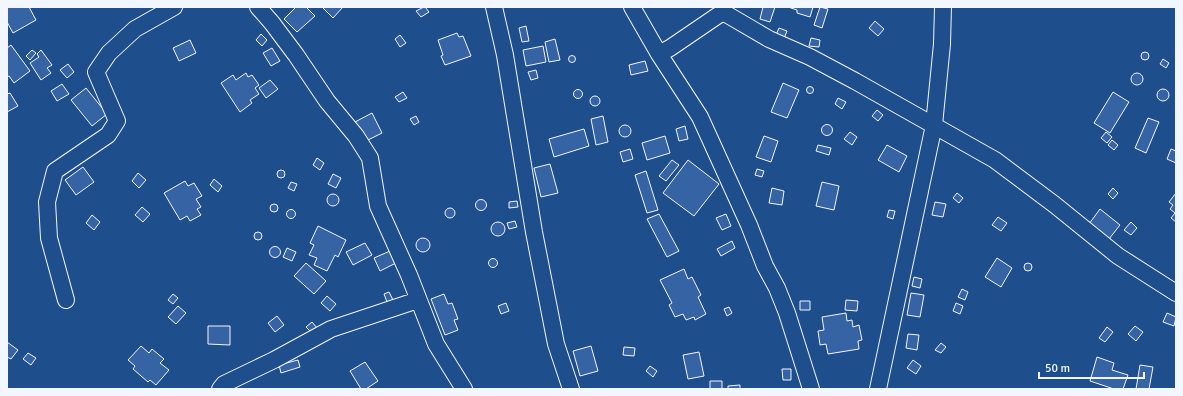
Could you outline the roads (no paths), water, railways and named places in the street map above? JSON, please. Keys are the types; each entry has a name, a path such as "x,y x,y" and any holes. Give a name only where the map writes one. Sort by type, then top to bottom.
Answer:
{"street":[{"path":"66,300 49,238 47,202 55,171 108,135 118,121 96,72 109,53 135,29 174,7"},
{"path":"258,7 296,55 327,101 356,136 370,158 378,206 409,275 436,344 464,389"},
{"path":"494,7 505,55 534,232 556,344 571,389"},
{"path":"632,7 659,54 700,116 749,224 765,266 777,288 787,313 811,389"},
{"path":"878,389 934,125 942,44 943,7"},
{"path":"659,54 722,13 728,15 769,39 810,57 995,160 1118,256 1176,293"},
{"path":"220,389 224,384 274,360 332,329 418,300"}]}
